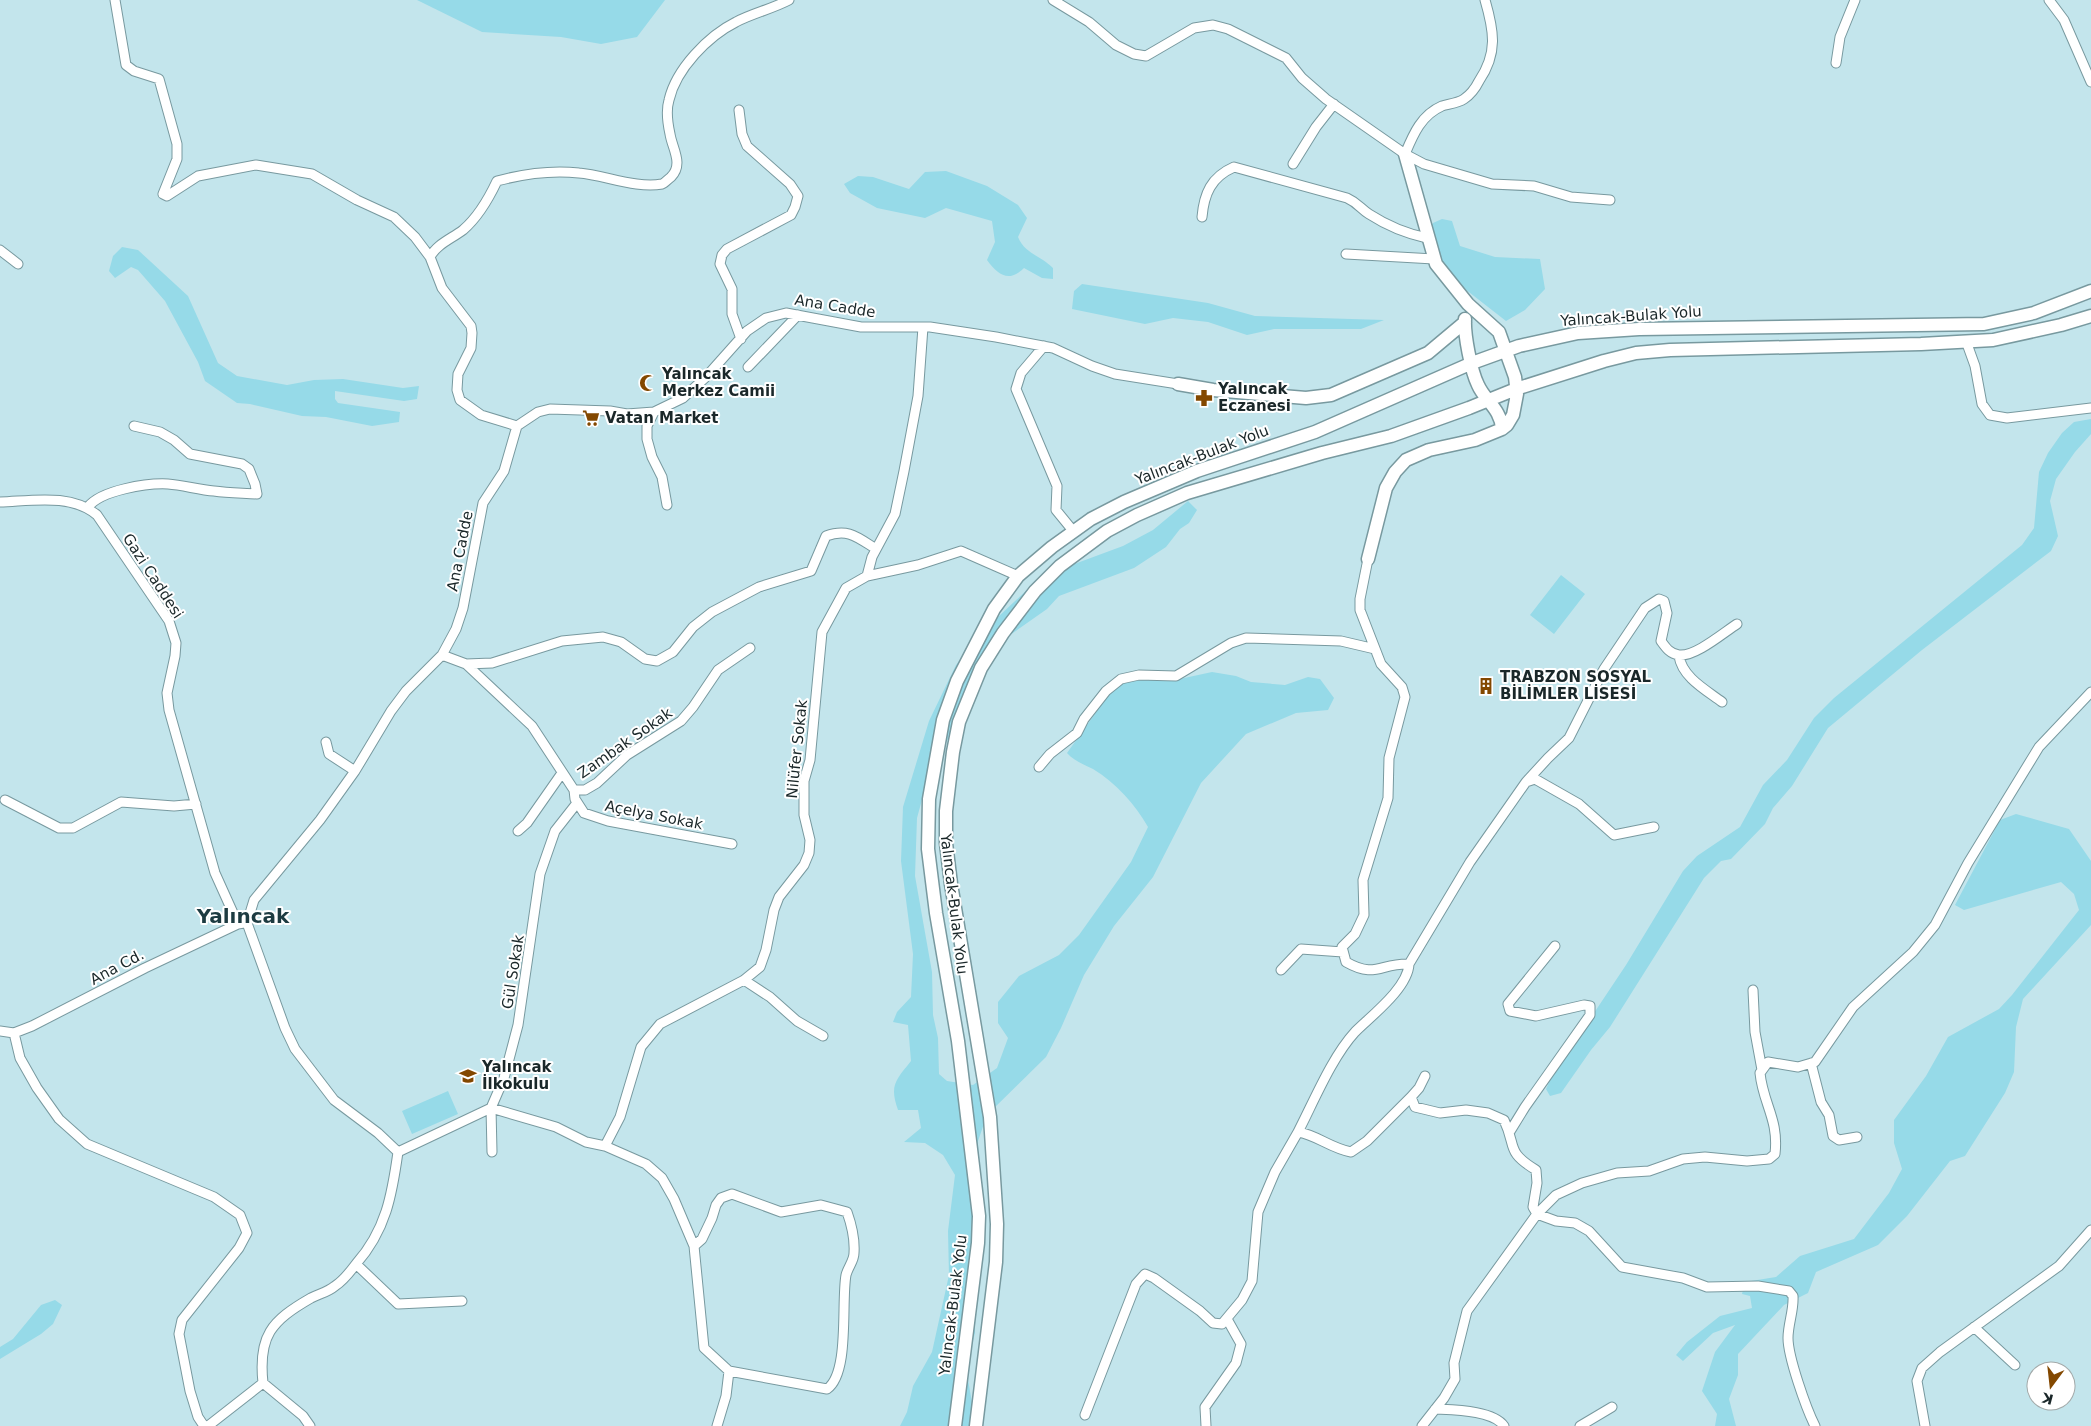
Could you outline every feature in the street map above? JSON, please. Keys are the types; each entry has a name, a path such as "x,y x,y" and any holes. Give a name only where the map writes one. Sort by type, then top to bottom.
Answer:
{"main road":[{"path":"1368,559 1386,488 1406,460 1429,450 1475,440 1502,429 1513,416 1516,389 1513,370 1504,351 1499,332 1468,304 1443,274 1434,259 1405,154"},
{"name":"Yalıncak-Bulak Yolu","path":"955,1426 978,1243 979,1216 958,1041 936,913 928,849 929,799 943,720 957,680 994,609 1018,576 1052,547 1091,519 1124,502 1197,471 1315,432 1472,363 1504,351 1561,336 1622,330 1984,324 2034,313 2091,291"},
{"path":"1468,304 1465,338 1477,384 1490,400 1500,419 1502,429"},
{"name":"Yalıncak-Bulak Yolu","path":"976,1426 996,1262 996,1206 990,1117 946,843 948,788 959,722 981,668 1003,633 1035,591 1060,566 1107,531 1137,515 1187,493 1322,453 1392,436 1516,389 1604,361 1636,354 1680,350 1993,340 2061,325 2091,316"},
{"path":"1178,384 1213,390 1306,398 1331,395 1428,353 1465,322"}],"street":[{"path":"115,0 126,65 134,71 159,79 177,144 177,160 163,194 167,196 198,176 256,165 300,170 312,174 357,200 394,217 415,237 430,257 442,288 471,326 471,348 458,374 457,390 460,400 481,415 517,426"},
{"path":"430,257 434,249 465,228 480,210 496,181 539,173 579,173 647,184 663,184 673,174 677,164 676,152 670,136 668,101 678,77 718,33 749,16 789,0"},
{"path":"1053,0 1089,22 1116,45 1134,54 1146,56 1194,28 1213,26 1228,29 1286,58 1302,78 1334,104 1405,154 1441,170 1492,184 1534,186 1571,196 1610,200"},
{"path":"1405,154 1416,128 1440,107 1464,99 1477,86 1488,68 1494,43 1493,27 1485,0"},
{"path":"1836,63 1840,37 1855,0"},
{"path":"2049,0 2064,20 2091,82"},
{"path":"1293,164 1316,127 1334,104"},
{"path":"739,110 742,134 748,146 790,184 798,196 795,207 790,215 727,249 722,255 720,264 732,289 732,314 741,338"},
{"path":"1202,217 1204,198 1211,184 1224,172 1234,167 1347,198 1360,204 1369,214 1411,235 1427,238"},
{"path":"0,250 18,264"},
{"path":"1346,254 1434,259"},
{"name":"Ana Cadde","path":"242,923 254,900 320,820 355,771 406,691 442,655 456,629 463,608 483,503 504,471 517,426 538,412 550,409 610,411 627,414 654,412 683,398 706,377 747,331 766,318 786,313 861,327 923,327 996,337 1053,348 1092,366 1115,374 1178,384"},
{"path":"748,366 798,315"},
{"path":"867,576 876,549 895,514 918,396 923,327"},
{"path":"1966,341 1975,366 1982,404 1990,415 2007,418 2091,408"},
{"path":"1044,346 1020,374 1016,389 1058,486 1056,510 1074,532"},
{"path":"654,412 647,426 647,439 652,457 662,477 667,505"},
{"path":"0,502 61,500 88,507 96,498 142,485 168,484 214,491 257,494 256,484 249,469 242,464 190,454 174,440 160,432 134,426"},
{"name":"Gazi Caddesi","path":"88,507 97,515 169,621 176,643 167,693 169,710 216,873 242,923"},
{"path":"466,664 492,663 562,641 603,637 621,642 645,659 657,661 673,652 693,628 712,612 759,587 810,571 826,536 839,531 850,534 876,549"},
{"name":"Nilüfer Sokak","path":"605,1146 620,1117 632,1071 641,1047 660,1024 744,980 760,967 779,897 804,865 809,852 810,840 804,815 804,781 810,760 822,632 846,588 867,576 918,565 961,551 1018,576"},
{"path":"1368,559 1360,599 1360,610 1382,664 1402,687 1404,697 1389,758 1388,798 1363,880 1364,915 1355,934 1342,947 1346,962 1358,969 1372,971 1399,963 1409,964"},
{"path":"1085,1415 1136,1284 1145,1274 1154,1278 1200,1311 1213,1323 1222,1324 1242,1300 1252,1281 1258,1212 1274,1172 1298,1132 1327,1074 1354,1033 1389,1000 1470,862 1526,782 1569,738 1604,669 1645,608 1659,599 1664,601 1668,614 1661,641 1669,652 1679,656 1692,653 1737,624"},
{"path":"1039,766 1050,754 1077,733 1084,719 1106,691 1121,679 1139,675 1176,676 1231,643 1246,638 1341,642 1375,649"},
{"name":"Zambak Sokak","path":"574,790 585,790 597,782 627,755 681,720 693,707 718,670 750,648"},
{"path":"442,655 466,664 532,726 574,790 577,803"},
{"path":"1679,656 1680,662 1695,682 1722,702"},
{"path":"1422,1426 1455,1379 1454,1363 1467,1311 1537,1214 1556,1195 1582,1184 1617,1173 1649,1171 1683,1159 1705,1157 1747,1161 1768,1159 1775,1154 1777,1136 1772,1113 1761,1086 1760,1073 1762,1070 1768,1062 1798,1067 1815,1062 1853,1007 1913,952 1935,925 1968,863 2039,747 2091,692"},
{"path":"326,742 329,754 355,771"},
{"path":"518,831 527,822 562,773"},
{"path":"1526,782 1535,779 1579,804 1614,835 1654,827"},
{"path":"5,800 59,828 73,828 121,802 174,806 196,804"},
{"name":"Açelya Sokak","path":"577,803 584,814 608,821 732,844"},
{"name":"Gül Sokak","path":"492,1152 491,1108 504,1078 518,1024 540,874 555,831 577,803"},
{"path":"242,923 252,939 285,1028 295,1049 334,1100 378,1133 398,1152"},
{"name":"Ana Cd.","path":"14,1033 32,1026 145,968 242,923"},
{"path":"1509,1133 1525,1107 1590,1015 1590,1006 1584,1005 1536,1016 1510,1011 1508,1004 1555,946"},
{"path":"1281,970 1302,949 1343,952"},
{"path":"744,980 770,997 797,1021 823,1036"},
{"path":"1753,990 1755,1032 1762,1070"},
{"path":"0,1031 14,1033 20,1058 37,1088 59,1118 88,1144 214,1197 240,1215 247,1233 243,1241 182,1320 179,1334 190,1391 198,1417 204,1426"},
{"path":"1811,1063 1821,1102 1828,1115 1833,1136 1839,1140 1857,1137"},
{"path":"1298,1132 1310,1134 1326,1144 1351,1152 1367,1141 1411,1097 1419,1088 1425,1076"},
{"path":"1411,1097 1415,1107 1440,1113 1466,1110 1488,1113 1504,1120 1511,1145 1519,1159 1536,1170 1533,1208 1537,1214 1556,1221 1575,1223 1589,1230 1622,1266 1682,1278 1707,1286 1758,1286 1788,1291 1793,1296 1794,1308 1788,1335 1788,1348 1815,1426"},
{"path":"398,1152 491,1108 556,1126 586,1142 605,1146 646,1164 662,1178 674,1199 694,1246 704,1348 729,1371 827,1389 833,1385 842,1354 846,1274 854,1256 854,1232 847,1212 821,1205 781,1212 732,1194 721,1198 716,1205 702,1239 694,1246"},
{"path":"310,1426 303,1416 262,1383 261,1354 266,1336 282,1317 310,1299 335,1287 371,1245 383,1224 393,1184 398,1152"},
{"path":"1925,1426 1916,1381 1922,1368 1974,1327 2059,1266 2091,1230"},
{"path":"356,1264 398,1304 462,1301"},
{"path":"1206,1426 1205,1407 1236,1363 1241,1344 1227,1319"},
{"path":"1974,1327 2014,1365"},
{"path":"716,1426 726,1396 729,1371"},
{"path":"208,1426 262,1383"},
{"path":"1580,1426 1612,1407"},
{"path":"1435,1409 1467,1411 1490,1416 1503,1423 1504,1426"}],"shaded area":[{"path":"417,0 665,0 637,37 601,44 561,37 482,32"},
{"path":"946,171 987,186 1018,205 1027,218 1018,237 1029,251 1053,268 1053,279 1042,278 1024,268 1019,273 1009,276 995,270 987,260 995,242 992,221 946,208 925,218 877,208 850,193 844,184 858,176 873,177 909,189 925,172"},
{"path":"1442,219 1452,221 1460,246 1495,257 1540,259 1545,289 1525,310 1506,321 1456,282 1444,266 1428,232 1433,223"},
{"path":"122,247 138,250 188,296 218,363 237,376 287,385 314,380 343,379 403,388 419,386 417,399 404,401 335,391 335,399 338,403 400,412 399,422 372,426 326,417 302,416 250,404 237,403 205,381 198,362 165,301 138,270 131,267 115,278 109,271 113,256"},
{"path":"1082,284 1208,303 1255,316 1384,320 1361,329 1274,329 1247,335 1208,322 1173,318 1145,324 1072,309 1074,291"},
{"path":"2091,419 2091,434 2075,452 2056,479 2050,501 2058,536 2051,551 1922,650 1828,728 1792,786 1773,808 1765,824 1731,859 1721,861 1704,878 1610,1027 1591,1050 1561,1093 1550,1096 1546,1089 1552,1076 1626,965 1683,871 1697,856 1740,827 1763,785 1787,760 1814,718 1834,698 2022,545 2034,528 2039,472 2048,453 2062,433 2074,422"},
{"path":"1188,501 1197,510 1189,523 1180,529 1166,547 1134,568 1059,596 1047,609 1010,635 970,677 948,739 929,774 917,818 915,876 932,972 933,1015 938,1038 939,1074 947,1081 973,1085 997,1068 1008,1038 998,1023 998,1002 1019,976 1059,955 1079,935 1131,862 1148,827 1131,802 1117,787 1067,753 1109,694 1124,683 1142,680 1175,680 1212,672 1236,676 1251,682 1285,685 1308,677 1320,679 1334,698 1328,710 1296,713 1246,734 1201,783 1153,877 1114,926 1084,975 1046,1057 987,1115 978,1141 980,1233 974,1266 975,1333 966,1368 976,1426 900,1426 907,1412 913,1386 932,1352 949,1275 948,1231 955,1175 943,1155 925,1143 904,1142 921,1128 918,1110 898,1110 894,1094 898,1078 911,1061 908,1025 893,1022 897,1012 911,997 913,954 901,861 903,807 929,721 956,665 982,632 1030,587 1069,566 1123,546 1153,530"},
{"path":"1561,575 1585,594 1554,634 1530,615"},
{"path":"2016,814 2069,829 2091,861 2091,925 2023,999 2016,1027 2014,1072 2005,1093 1965,1156 1950,1161 1907,1216 1878,1245 1816,1272 1808,1293 1784,1305 1738,1354 1738,1375 1729,1399 1736,1426 1715,1426 1717,1414 1702,1391 1715,1352 1735,1325 1713,1333 1683,1361 1676,1355 1687,1342 1720,1316 1752,1308 1750,1296 1742,1294 1745,1282 1776,1277 1800,1256 1854,1239 1889,1193 1902,1169 1894,1143 1894,1120 1926,1076 1948,1037 1999,1009 2079,910 2074,894 2061,882 1964,910 1955,905 2000,820"},
{"path":"448,1091 458,1114 412,1134 402,1111"},
{"path":"55,1300 62,1305 53,1324 41,1334 0,1359 0,1347 13,1339 41,1305"}],"place":[{"name":"Yalıncak Merkez Camii","path":"648,383"},
{"name":"Yalıncak Eczanesi","path":"1204,398"},
{"name":"Vatan Market","path":"591,418"},
{"name":"TRABZON SOSYAL BİLİMLER LİSESİ","path":"1486,686"},
{"name":"Yalıncak İlkokulu","path":"468,1076"}],"district":[{"name":"Yalıncak","path":"243,916"}]}
